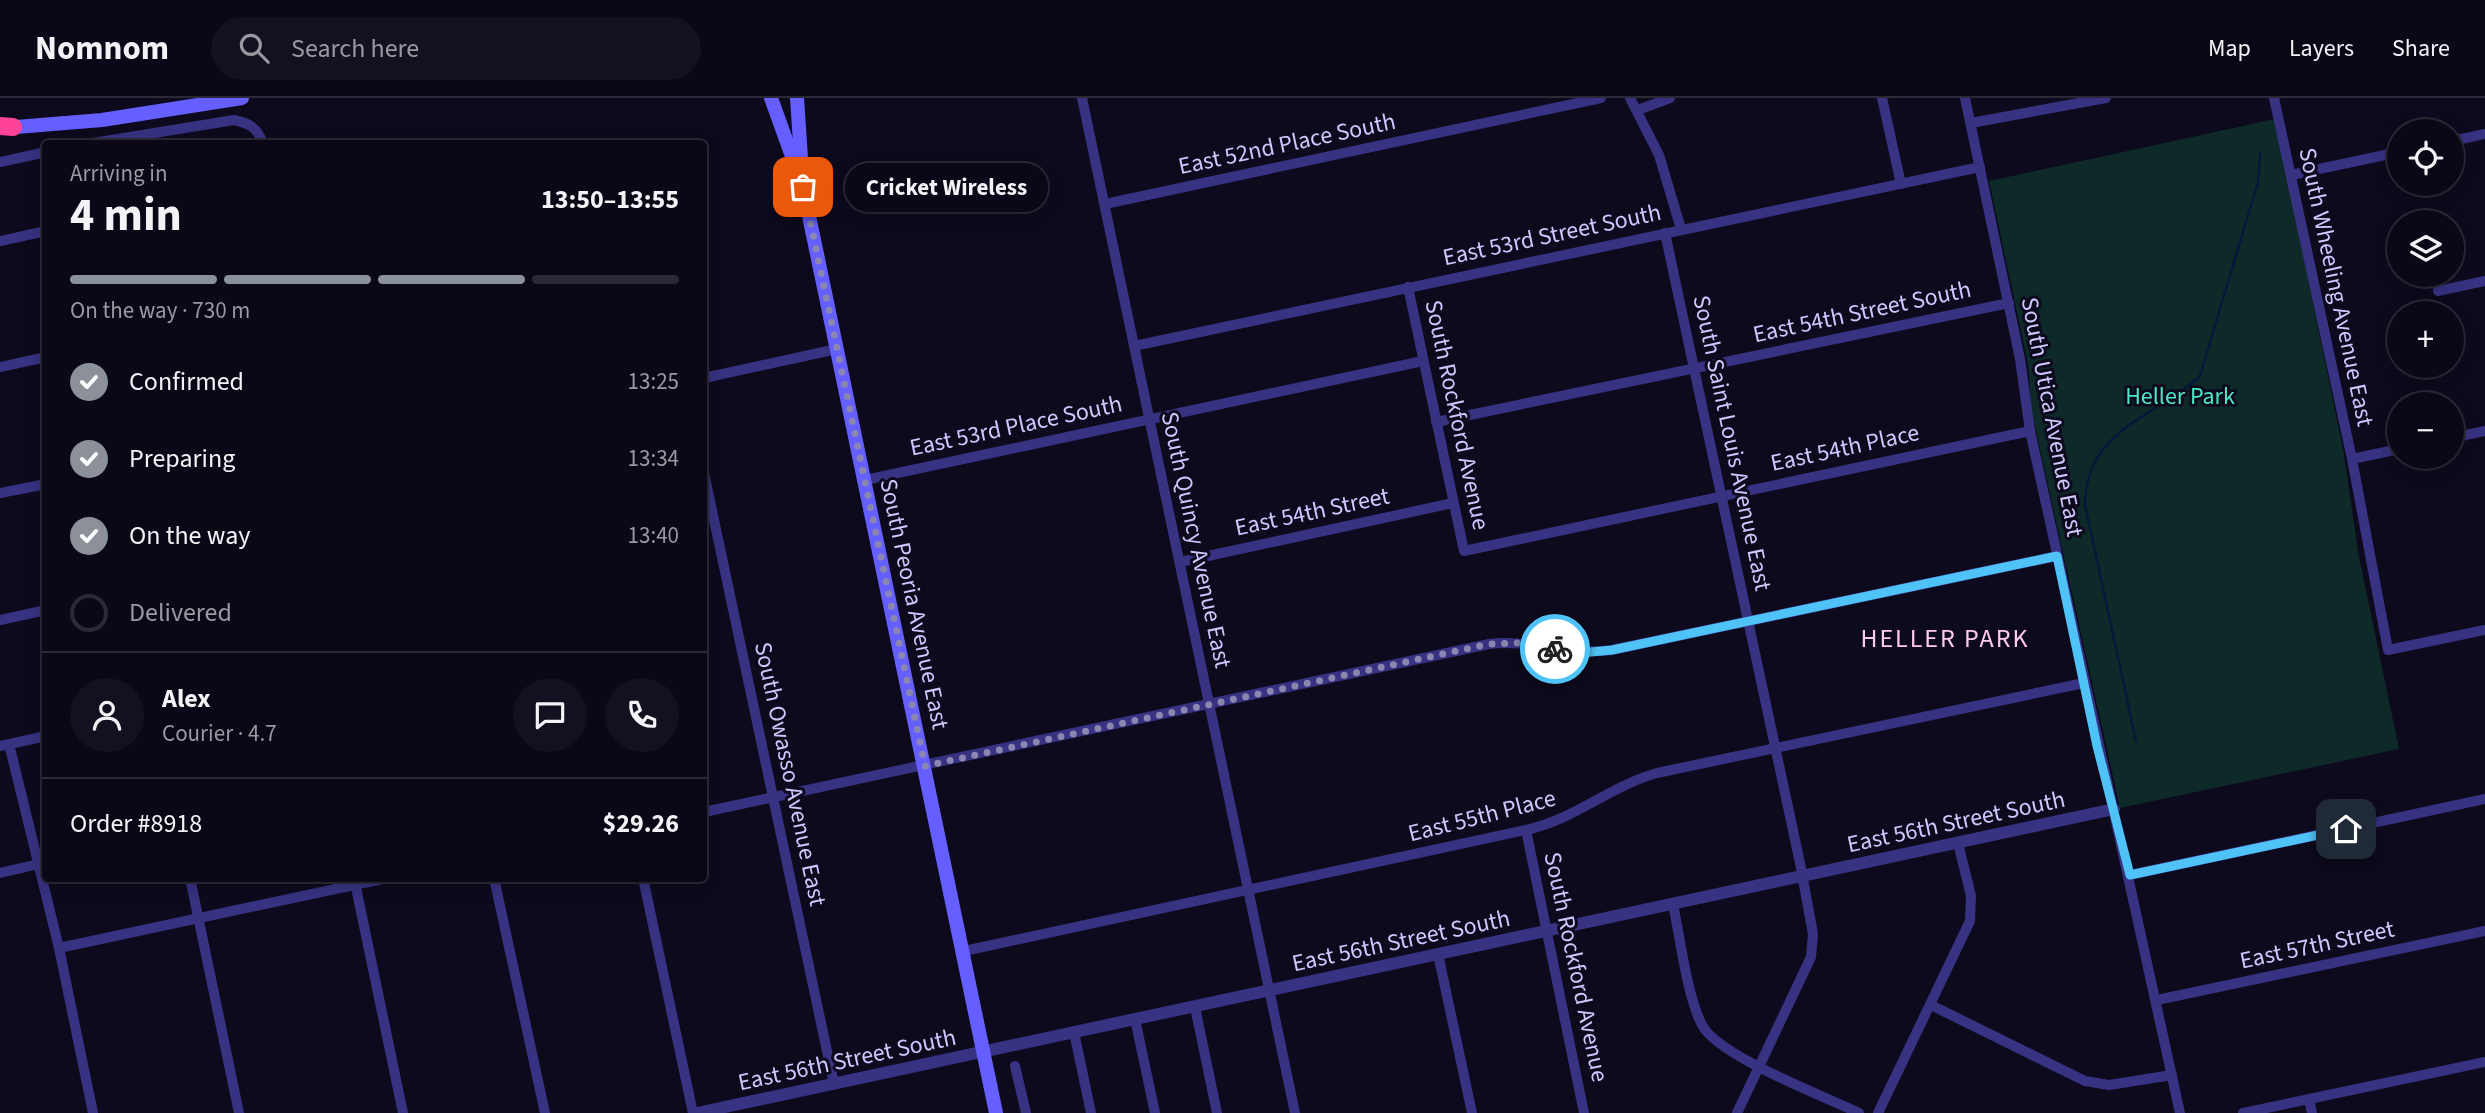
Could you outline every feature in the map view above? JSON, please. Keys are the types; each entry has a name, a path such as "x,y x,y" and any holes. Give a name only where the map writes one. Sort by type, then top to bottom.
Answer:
{"main road":[{"path":"4,127 116,118 242,98"},
{"name":"South Peoria Avenue East","path":"771,98 803,187"},
{"name":"South Peoria Avenue East","path":"797,98 803,187 996,1113"}],"street":[{"name":"South Quincy Avenue East","path":"1082,98 1295,1113"},
{"name":"East 52nd Place South","path":"1105,204 1601,98"},
{"path":"1630,98 1659,155 1681,229"},
{"path":"1638,110 1671,98"},
{"path":"1882,98 1901,184"},
{"name":"South Utica Avenue East","path":"1965,98 2009,303 2030,431 2084,683 2130,875 2180,1113"},
{"path":"1971,123 2106,98"},
{"name":"South Wheeling Avenue East","path":"2274,98 2352,459 2388,650 2485,631"},
{"path":"134,140 234,120 259,131 262,140"},
{"path":"2464,138 2485,134"},
{"path":"0,162 42,153"},
{"path":"2291,176 2387,155"},
{"name":"East 53rd Street South","path":"1134,346 1980,167"},
{"path":"0,241 42,232"},
{"name":"South Saint Louis Avenue East","path":"1665,233 1813,934 1811,957 1737,1113"},
{"path":"2438,291 2485,281"},
{"name":"South Rockford Avenue","path":"1408,287 1464,551"},
{"name":"East 54th Street South","path":"1436,422 2009,303"},
{"path":"707,377 836,349"},
{"path":"0,367 42,358"},
{"name":"East 53rd Place South","path":"865,480 1423,361"},
{"name":"East 54th Place","path":"1464,551 2030,431"},
{"path":"2464,435 2485,431"},
{"path":"2352,459 2387,452"},
{"path":"0,493 42,485"},
{"name":"South Owasso Avenue East","path":"707,487 834,1084"},
{"name":"East 54th Street","path":"1180,562 1453,503"},
{"path":"707,811 1489,644 1520,643 1595,652 2057,556"},
{"path":"0,620 42,611"},
{"name":"East 55th Place","path":"964,951 1526,830 1573,815 1634,779 2084,683"},
{"path":"42,737 5,745 42,877"},
{"path":"2130,875 2485,799"},
{"name":"East 56th Street South","path":"695,1113 2114,809"},
{"name":"South Rockford Avenue","path":"1526,830 1584,1113"},
{"path":"1878,1113 1970,921 1971,895 1958,843"},
{"path":"0,873 39,864"},
{"path":"43,882 93,1113"},
{"path":"191,882 239,1113"},
{"path":"59,948 199,919 354,882 403,1113"},
{"path":"495,882 545,1113"},
{"path":"644,882 695,1113"},
{"path":"1673,904 1703,1027 1716,1042 1859,1113"},
{"name":"East 57th Street","path":"2157,1000 2485,931"},
{"path":"1438,954 1472,1113"},
{"path":"1931,1005 2085,1081 2109,1085 2172,1075"},
{"path":"1195,1007 1217,1113"},
{"path":"1135,1019 1154,1113"},
{"path":"1074,1032 1091,1113"},
{"path":"2243,1113 2485,1062"},
{"path":"1015,1066 1026,1113"},
{"path":"2309,1099 2312,1113"}],"green space":[{"name":"Heller Park","path":"2275,119 2343,449 2359,557 2399,749 2120,808 2031,409 2028,364 1989,181"}],"waterway":[{"path":"2136,741 2085,505 2088,479 2109,442 2200,376 2258,182 2260,154"}],"way so far":[{"path":"803,187 925,766 1489,644 1538,644 1555,649"}],"place":[{"name":"Cricket Wireless","path":"803,187"}],"district":[{"name":"HELLER PARK","path":"1945,638"}],"route":[{"path":"1555,649 1580,653 1612,650 2057,556 2097,746 2130,875 2346,829"}]}
